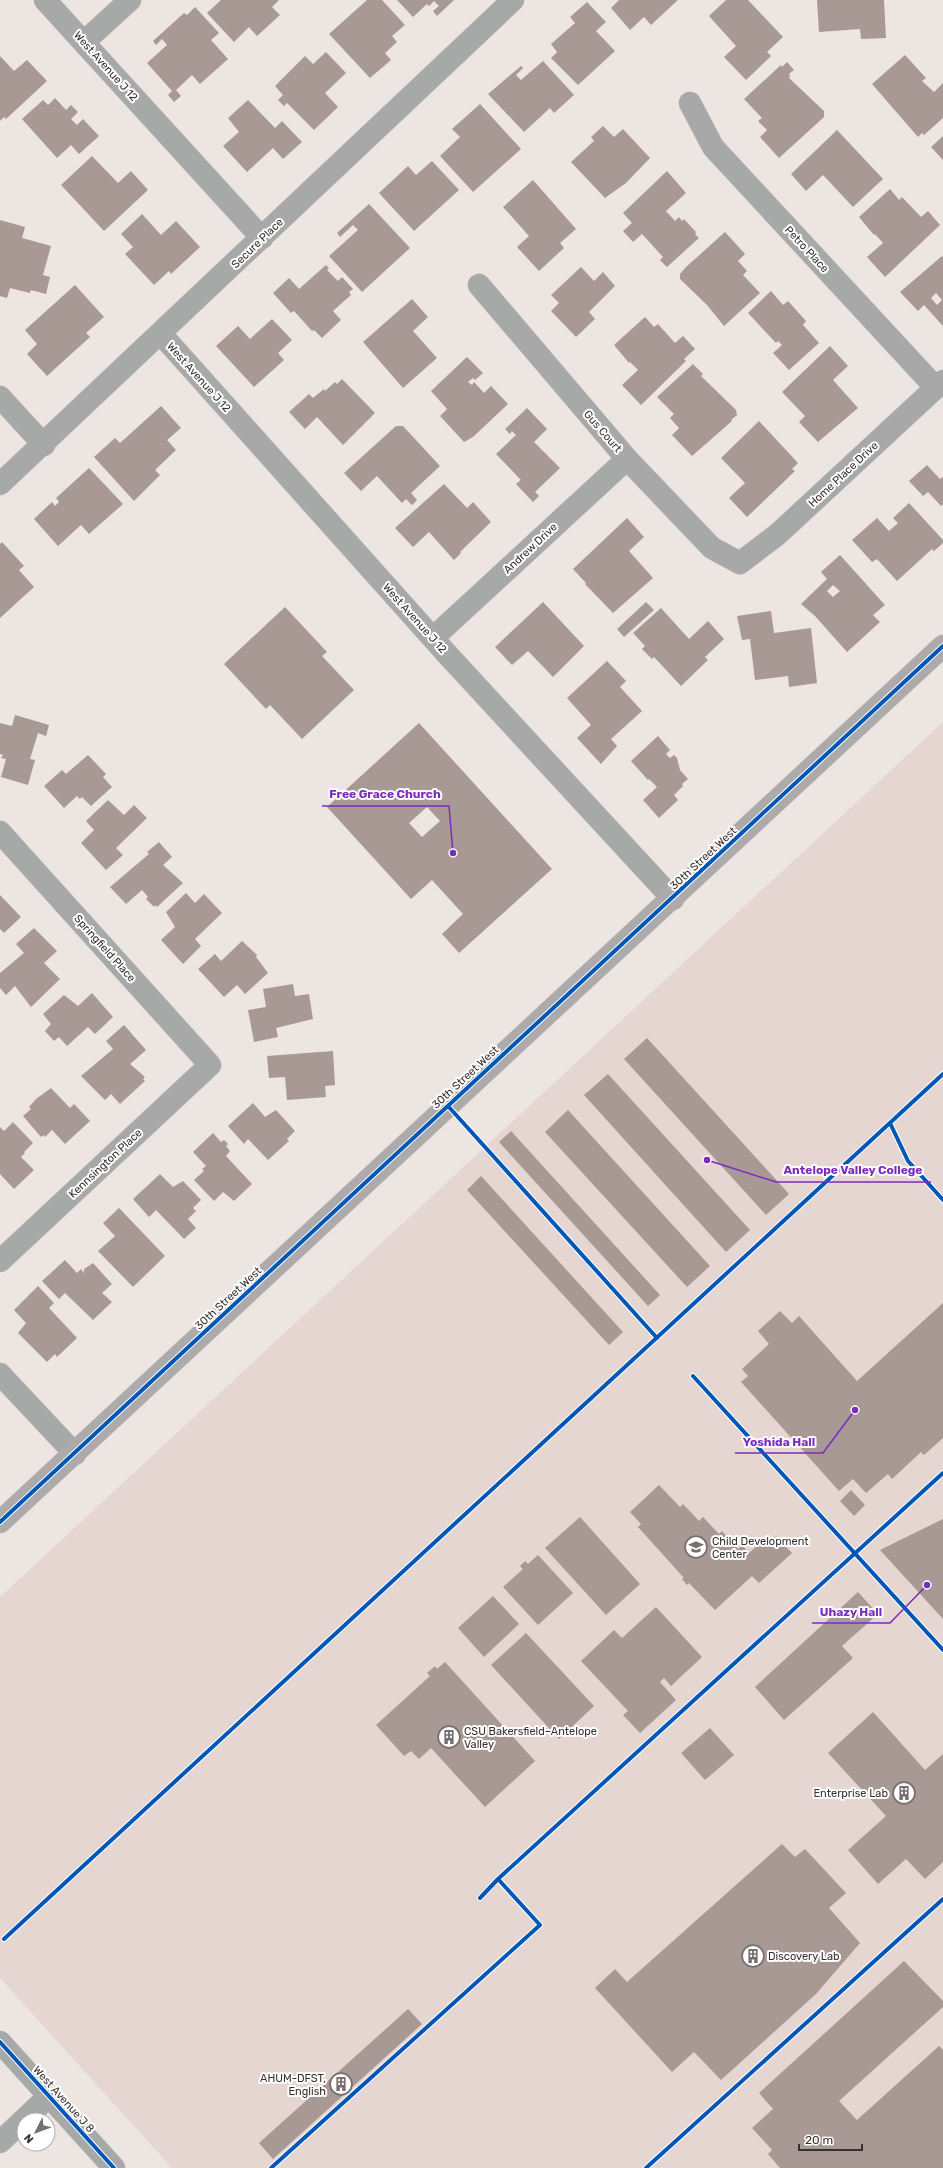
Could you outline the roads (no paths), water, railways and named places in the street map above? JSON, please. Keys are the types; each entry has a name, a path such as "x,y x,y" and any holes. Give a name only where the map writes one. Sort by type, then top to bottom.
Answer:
{"main road":[{"name":"30th Street West","path":"0,1522 75,1454 564,997 672,899 943,646"}],"street":[{"name":"West Avenue J 12","path":"46,0 262,238"},
{"path":"84,42 130,0"},
{"name":"Secure Place","path":"0,484 44,445 513,0"},
{"name":"Petro Place","path":"690,103 713,147 939,384"},
{"name":"Gus Court","path":"479,286 627,459 712,548 740,563"},
{"name":"West Avenue J 12","path":"161,334 433,638 672,899"},
{"name":"Home Place Drive","path":"740,563 778,534 939,384"},
{"path":"0,397 44,445"},
{"name":"Andrew Drive","path":"433,638 627,459"},
{"name":"Springfield Place","path":"0,832 210,1065"},
{"name":"Kennsington Place","path":"0,1261 210,1065"},
{"path":"0,1374 75,1454"},
{"name":"West Avenue J 8","path":"0,2042 114,2168"},
{"path":"0,2142 49,2096"}],"place":[{"name":"Free Grace Church","path":"453,853"},
{"name":"Antelope Valley College","path":"707,1160"},
{"name":"Yoshida Hall","path":"855,1410"},
{"name":"Child Development Center","path":"696,1547"},
{"name":"Uhazy Hall","path":"927,1585"},
{"name":"CSU Bakersfield–Antelope Valley","path":"449,1737"},
{"name":"Enterprise Lab","path":"904,1793"},
{"name":"Discovery Lab","path":"753,1956"},
{"name":"AHUM-DFST, English","path":"341,2084"}]}
